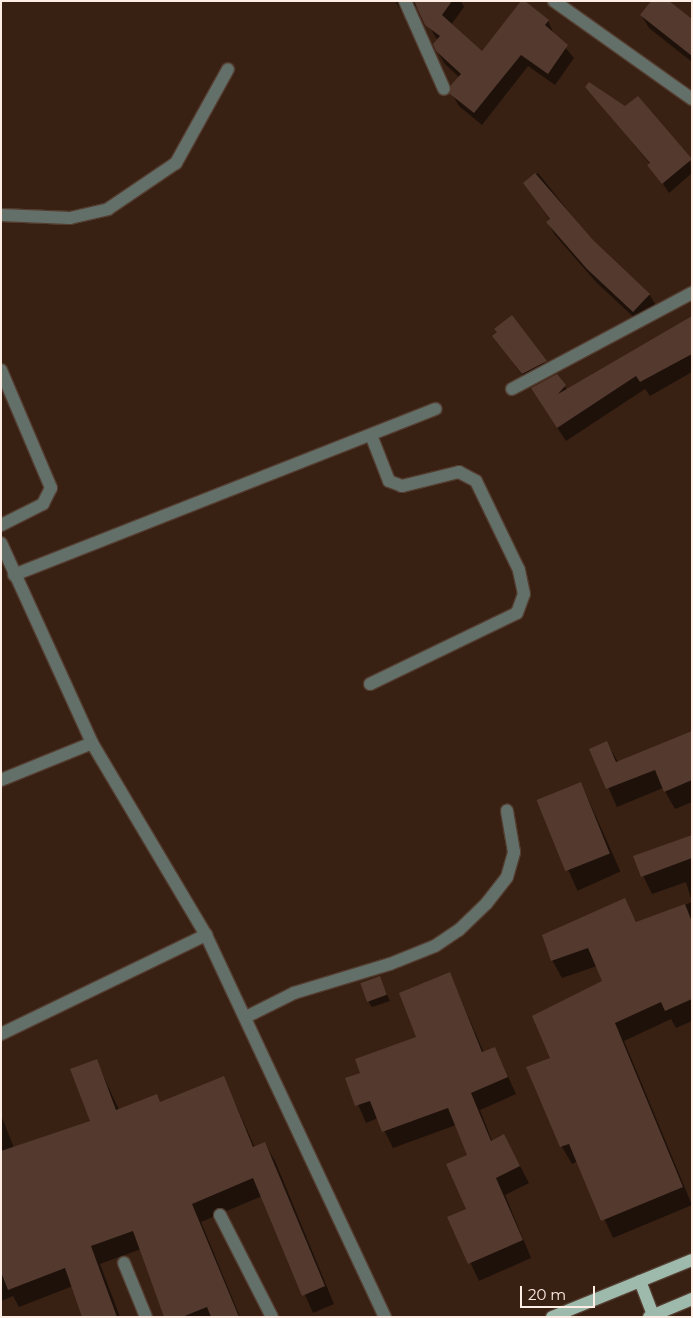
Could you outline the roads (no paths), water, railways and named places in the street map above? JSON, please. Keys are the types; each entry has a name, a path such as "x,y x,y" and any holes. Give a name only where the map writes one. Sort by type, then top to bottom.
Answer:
{"main road":[{"path":"552,1317 692,1260"},
{"path":"640,1281 651,1316 692,1299"}],"street":[{"path":"404,1 444,89"},
{"path":"554,1 692,99"},
{"path":"1,215 70,218 108,209 176,163 228,69"},
{"path":"512,389 692,293"},
{"path":"1,370 51,488 43,504 1,525"},
{"path":"14,575 435,409"},
{"path":"370,684 517,614 524,594 518,570 476,481 458,472 402,486 389,481 371,435"},
{"path":"1,543 92,743 206,935 385,1317"},
{"path":"1,780 92,743"},
{"path":"246,1018 294,993 390,964 435,946 459,930 478,913 507,877 514,852 507,811"},
{"path":"1,1034 206,935"},
{"path":"220,1215 272,1317"},
{"path":"124,1262 146,1317"}]}
